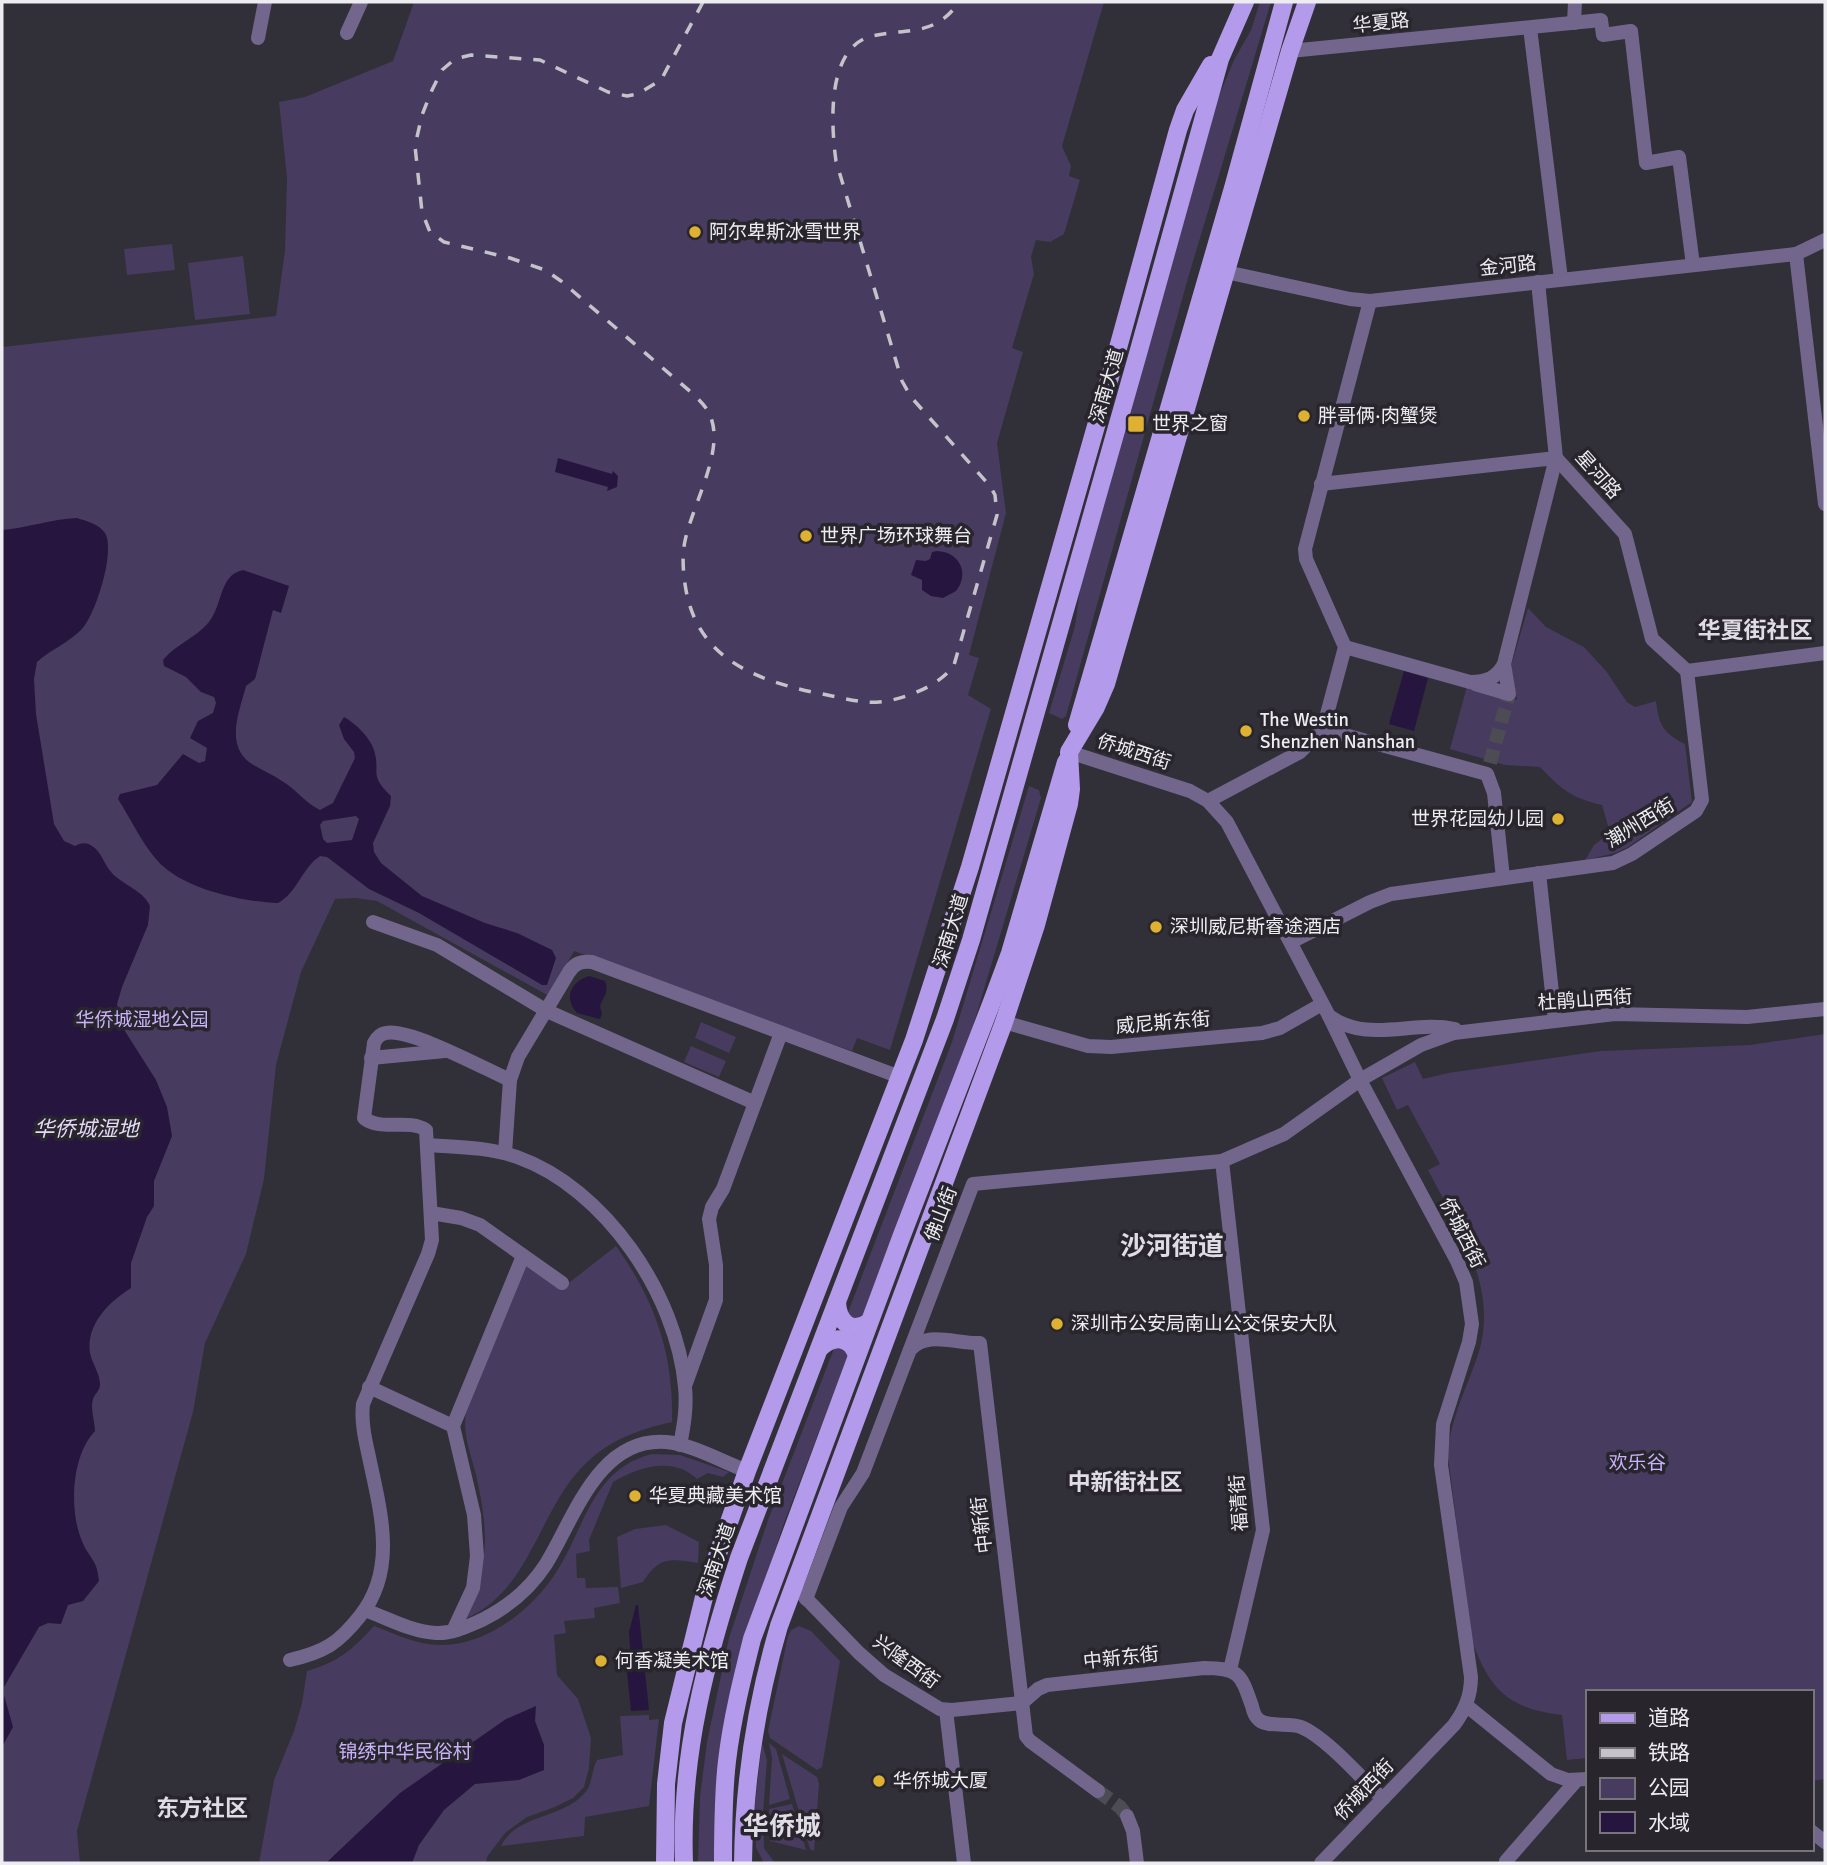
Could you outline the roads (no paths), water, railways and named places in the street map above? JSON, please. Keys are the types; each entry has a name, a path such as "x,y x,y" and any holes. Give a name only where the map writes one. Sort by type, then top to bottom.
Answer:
{"main road":[{"name":"深南大道","path":"684,1863 687,1768 698,1697 718,1623 739,1558 945,1019 971,940 1189,165 1227,36 1245,2"},
{"path":"723,1863 723,1801 727,1759 752,1639 1010,953 1163,434 1284,2"},
{"path":"810,1540 1004,1022 1023,964 1069,804 1069,752 1096,707 1106,684 1290,51 1307,2"},
{"path":"665,1863 666,1784 675,1712 698,1616 747,1471 914,1040 970,867 1014,717 1178,130 1185,110 1227,36"},
{"path":"1233,188 1290,51"},
{"path":"1184,358 1226,273"},
{"path":"1110,377 1157,286"},
{"path":"1148,537 1163,434"},
{"path":"1014,717 1019,774"},
{"path":"914,1040 971,940"},
{"path":"981,1033 1023,964"},
{"path":"862,1238 869,1158"},
{"path":"837,1302 839,1317 847,1326 859,1328 869,1323"},
{"path":"765,1424 830,1340 842,1339 852,1344 857,1355"},
{"path":"727,1759 800,1592 810,1540 814,1469"},
{"path":"743,1863 749,1763 766,1671"},
{"path":"666,1784 698,1697"}],"street":[{"path":"258,38 265,2"},
{"path":"348,33 361,2"},
{"path":"1574,23 1576,2"},
{"name":"华夏路","path":"1290,51 1601,20 1603,35 1631,32 1646,163 1679,157 1693,265"},
{"path":"1530,28 1561,279"},
{"name":"金河路","path":"1226,273 1370,301 1796,254 1825,240"},
{"path":"1796,254 1825,504"},
{"name":"星河路","path":"1538,282 1556,458 1625,534 1653,639 1687,671"},
{"path":"1208,801 1300,752 1324,729 1345,647 1305,554 1370,301"},
{"path":"1321,484 1556,458 1504,664 1497,676 1470,682"},
{"path":"1345,647 1509,694 1504,664"},
{"path":"1687,671 1825,653"},
{"name":"潮州西街","path":"1291,942 1391,894 1602,866 1623,859 1701,806 1687,671"},
{"path":"1324,729 1489,769 1503,878"},
{"name":"侨城西街","path":"1069,752 1190,791 1208,801 1227,822 1466,1282 1470,1304 1469,1342 1443,1424 1441,1455 1471,1677 1470,1694 1454,1725 1321,1863"},
{"path":"1539,873 1555,1020"},
{"path":"373,922 437,945 547,1011 755,1103"},
{"path":"505,1153 510,1080 518,1057 578,962 592,962 900,1077"},
{"name":"杜鹃山西街","path":"1360,1080 1421,1045 1466,1031 1623,1014 1747,1017 1825,1009"},
{"path":"1326,1010 1345,1026 1361,1030 1441,1027 1466,1031"},
{"name":"威尼斯东街","path":"1004,1022 1088,1046 1111,1047 1262,1033 1326,1010"},
{"path":"290,1660 317,1653 334,1644 365,1610 380,1574 384,1543 363,1426 363,1404 432,1240 427,1135 422,1127 373,1124 364,1118 373,1043 377,1037 386,1033 409,1035 510,1080"},
{"path":"685,1386 716,1300 716,1265 709,1219 712,1207 723,1189 781,1033"},
{"path":"370,1058 446,1051"},
{"name":"佛山街","path":"800,1592 841,1507 863,1473 973,1184 1222,1161 1284,1134 1360,1080"},
{"path":"428,1145 505,1153 543,1169 577,1190 597,1208 637,1258 661,1300 677,1346 685,1386 686,1409 680,1445"},
{"name":"福清街","path":"1222,1161 1262,1530 1230,1670"},
{"path":"431,1213 471,1220 562,1283"},
{"path":"453,1631 473,1588 477,1556 474,1515 453,1426 523,1255"},
{"path":"909,1351 916,1342 935,1339 926,1320 926,1306"},
{"name":"中新街","path":"935,1339 980,1343 1022,1703"},
{"path":"369,1387 453,1426"},
{"path":"365,1610 420,1631 443,1633 494,1614 510,1604 533,1582 583,1496 605,1467 616,1457 655,1442 680,1445 747,1471"},
{"name":"兴隆西街","path":"800,1592 884,1675 933,1706 946,1710 1022,1703"},
{"name":"中新东街","path":"1022,1703 1047,1685 1204,1668 1230,1670"},
{"path":"1230,1670 1239,1674 1244,1682 1260,1721 1266,1724 1292,1725 1312,1733 1383,1799"},
{"path":"1022,1703 1028,1739 1098,1791"},
{"path":"1466,1706 1551,1774 1581,1780"},
{"path":"946,1710 964,1863"},
{"path":"1506,1861 1581,1780"},
{"path":"1127,1816 1133,1831 1137,1863"}],"water":[{"path":"558,458 612,474 613,471 618,476 617,487 607,491 608,487 555,472"},
{"name":"华侨城湿地","path":"77,518 96,525 105,533 108,542 106,568 98,598 87,623 76,635 37,662 34,679 36,714 54,824 64,841 75,846 88,844 95,849 112,873 143,896 150,906 148,925 117,1004 123,1028 156,1080 167,1107 172,1136 154,1181 154,1206 147,1217 131,1263 131,1288 107,1307 95,1323 90,1342 90,1353 100,1386 92,1403 95,1431 81,1455 74,1500 78,1529 95,1563 99,1581 83,1601 68,1605 61,1624 48,1623 39,1627 4,1687 13,1727 2,1747 2,530"},
{"path":"932,552 952,555 962,571 956,591 943,598 931,596 922,590 922,580 911,575 916,560 926,561 930,559"},
{"path":"243,570 289,586 281,613 273,610 255,679 246,686 236,726 242,754 249,762 278,778 320,810 333,803 355,758 339,725 344,717 353,723 372,745 377,778 391,796 390,806 373,843 374,852 381,863 422,896 485,923 517,933 552,950 556,958 547,985 542,985 419,913 369,889 327,857 320,856 314,861 285,899 278,903 234,897 203,888 175,875 157,861 118,799 120,794 157,785 183,754 199,763 205,761 207,748 190,738 198,721 213,713 216,703 214,697 201,692 186,677 164,666 163,660 209,622 225,584 235,573","holes":["356,816 359,819 352,840 327,843 323,839 320,825 323,821"]},
{"path":"1404,671 1428,678 1414,731 1389,724"},
{"path":"589,976 605,981 606,994 600,1006 600,1019 577,1013 570,1001 574,986"},
{"path":"636,1605 649,1710 631,1711 626,1662 631,1661 629,1632"},
{"path":"536,1706 535,1721 544,1745 544,1770 519,1780 475,1784 444,1810 419,1845 412,1863 326,1863 400,1793 506,1719"}],"tunnel":[{"path":"1490,763 1509,694"},
{"path":"1098,1791 1120,1807 1127,1816"}],"railway":[{"path":"703,2 661,80 638,94 627,96 608,92 540,60 471,55 455,59 442,70 432,90 422,115 415,146 422,212 430,232 444,242 510,258 545,270 561,281 706,408 714,432 713,447 706,479 685,541 683,562 691,608 700,629 713,646 729,659 767,679 812,692 876,702 901,698 926,688 938,681 954,665 997,515 995,495 990,486 911,397 902,381 836,161 833,128 835,89 846,55 857,43 872,36 930,26 950,13 959,2"}],"place":[{"name":"阿尔卑斯冰雪世界","path":"695,232"},
{"name":"胖哥俩·肉蟹煲","path":"1304,416"},
{"name":"世界之窗","path":"1136,424"},
{"name":"世界广场环球舞台","path":"806,536"},
{"name":"The Westin Shenzhen Nanshan","path":"1246,731"},
{"name":"世界花园幼儿园","path":"1558,819"},
{"name":"深圳威尼斯睿途酒店","path":"1156,927"},
{"name":"深圳市公安局南山公交保安大队","path":"1057,1324"},
{"name":"华夏典藏美术馆","path":"635,1496"},
{"name":"何香凝美术馆","path":"601,1661"},
{"name":"华侨城大厦","path":"879,1781"}],"district":[{"name":"华夏街社区","path":"1755,630"},
{"name":"沙河街道","path":"1172,1247"},
{"name":"中新街社区","path":"1125,1482"},
{"name":"东方社区","path":"202,1808"},
{"name":"华侨城","path":"782,1827"}],"park label":[{"name":"华侨城湿地公园","path":"142,1020"},
{"name":"欢乐谷","path":"1637,1463"},
{"name":"锦绣中华民俗村","path":"405,1752"}]}
